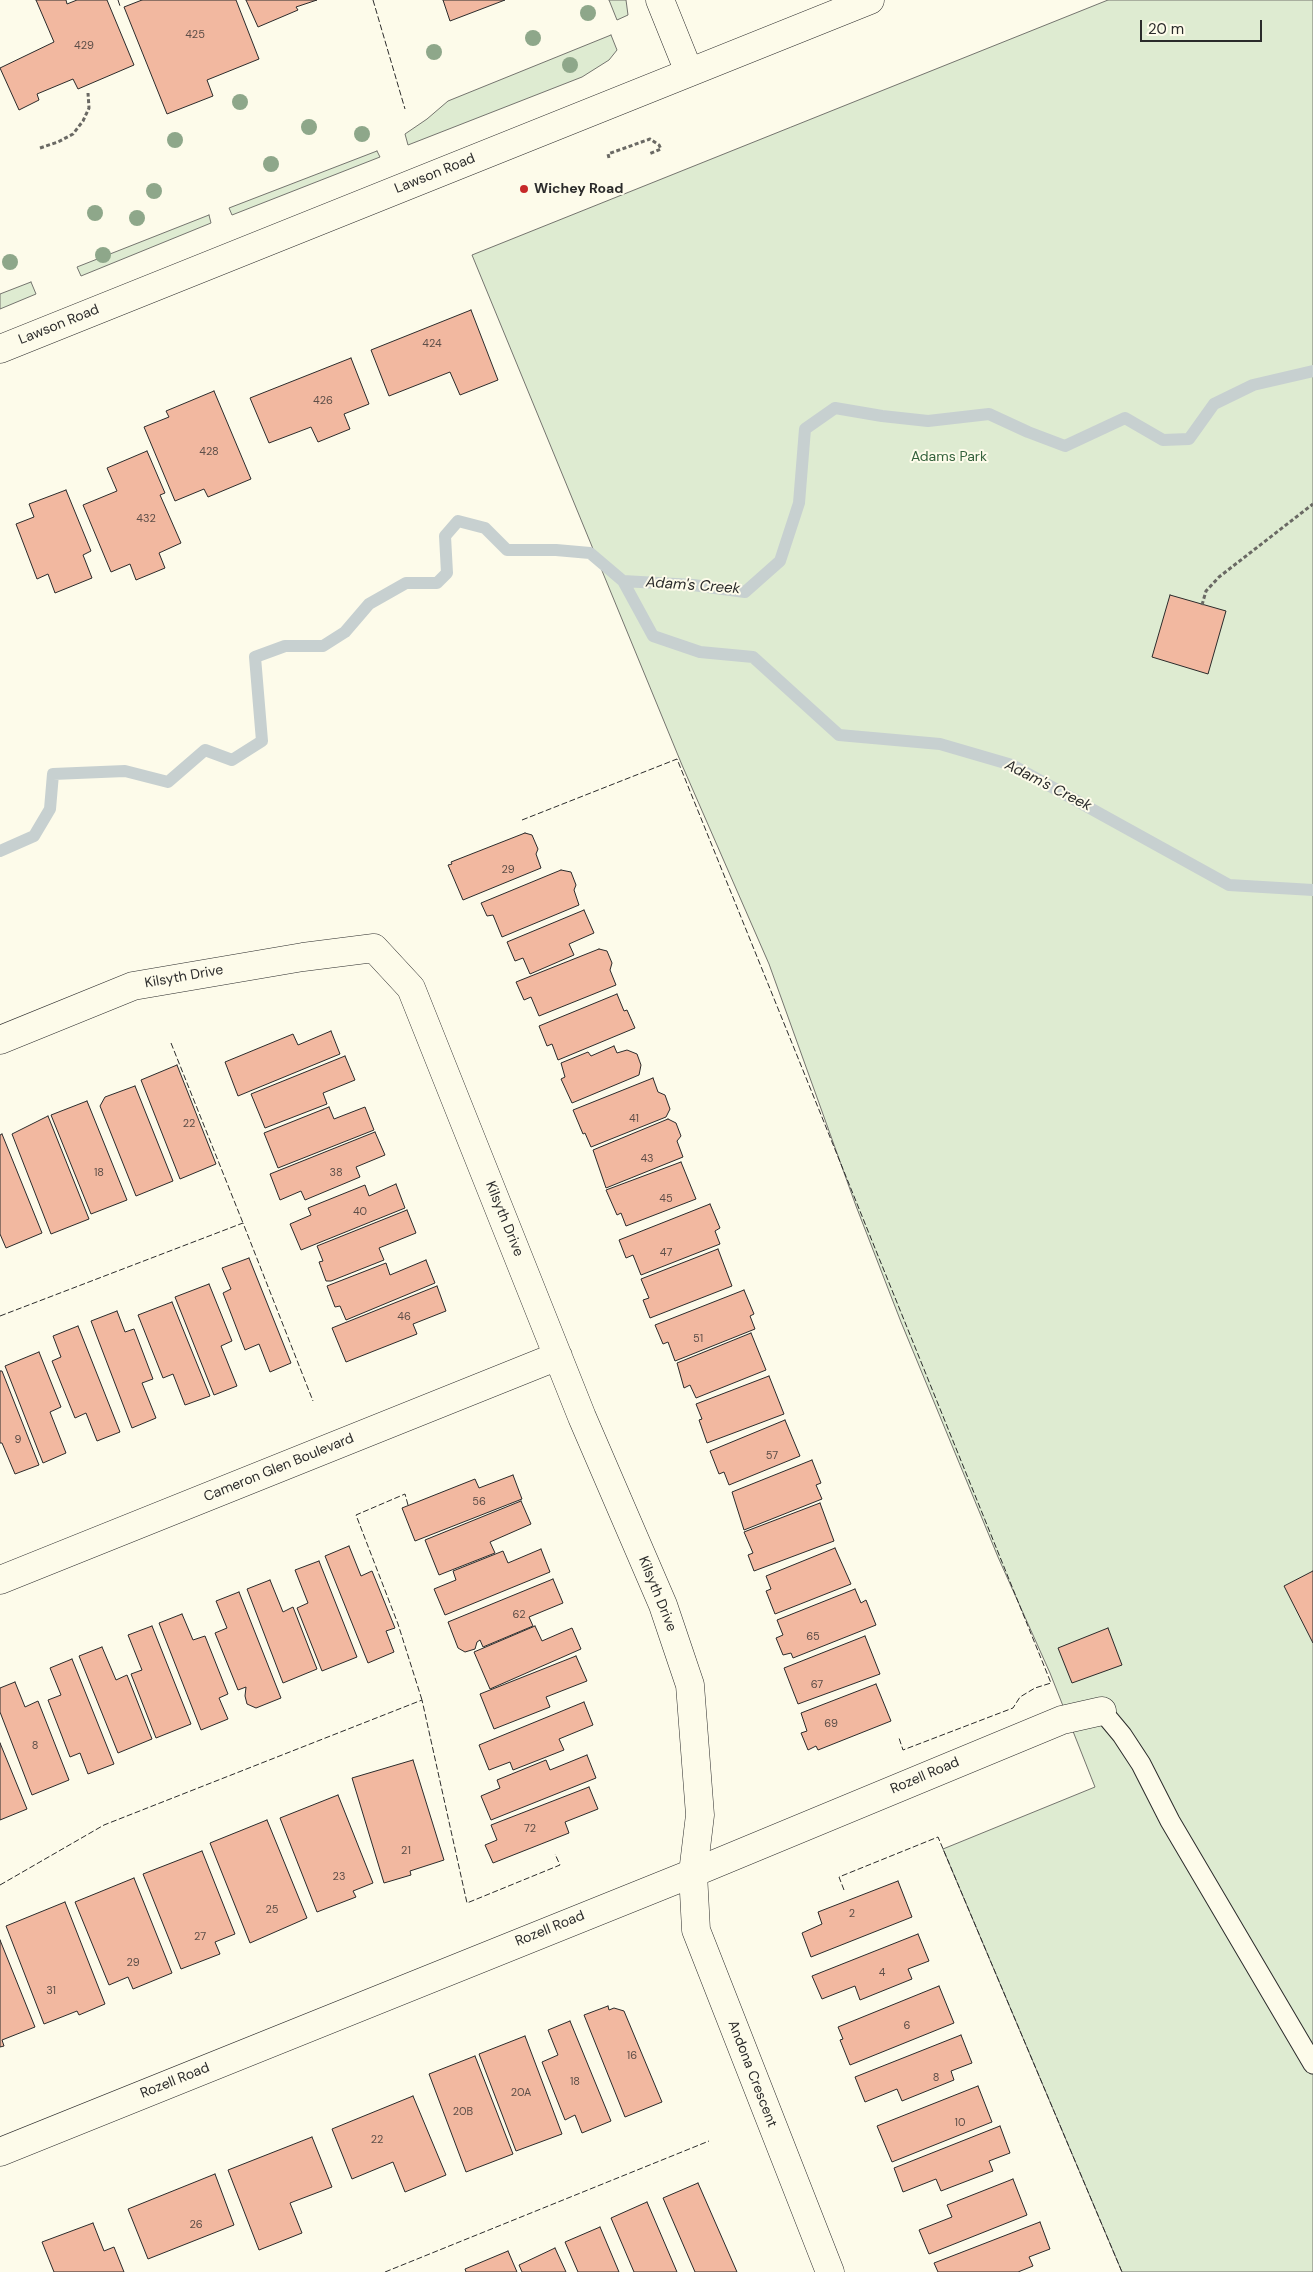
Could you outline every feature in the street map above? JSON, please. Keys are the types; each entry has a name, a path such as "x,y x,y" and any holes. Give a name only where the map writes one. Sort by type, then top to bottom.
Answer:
{"street":[{"path":"660,0 689,72"},
{"name":"Lawson Road","path":"0,349 870,0"},
{"name":"Kilsyth Drive","path":"0,1040 133,986 303,957 374,948 411,988 558,1356 663,1605 690,1685 700,1815 693,1872"},
{"name":"Cameron Glen Boulevard","path":"0,1580 558,1356"},
{"name":"Rozell Road","path":"0,2152 693,1872 1053,1724 1102,1711"},
{"name":"Andona Crescent","path":"693,1872 696,1930 830,2272"}],"lane":[{"path":"1102,1711 1122,1735 1141,1764 1170,1821 1313,2064"}],"path":[{"path":"40,148 58,142 73,134 83,121 89,108 88,93"},
{"path":"647,133 661,149 649,154"},
{"path":"609,158 608,154 650,138"},
{"path":"1202,604 1206,590 1219,577 1313,504"}],"green space":[{"path":"609,0 626,0 628,15 617,20"},
{"name":"Adams Park","path":"1108,0 1313,0 1313,2272 1122,2272 943,1849 1095,1787 1050,1673 998,1557 901,1322 856,1206 769,964 682,765 472,255"},
{"path":"611,35 617,50 609,60 582,77 408,145 405,134 448,101"},
{"path":"377,151 380,157 232,215 229,208"},
{"path":"209,215 211,223 81,276 77,267"},
{"path":"31,282 36,294 0,309 0,294"}],"building":[{"path":"36,0 66,0 67,4 77,0 107,0 134,65 78,89 73,79 37,94 39,100 19,110 0,68 54,42"},
{"path":"142,0 236,0 259,59 207,80 213,96 167,114 124,7"},
{"path":"246,0 317,0 296,7 298,10 258,27"},
{"path":"443,0 505,0 450,21"},
{"path":"471,310 498,380 460,395 450,372 389,396 371,350"},
{"path":"351,358 369,404 344,414 350,429 318,442 311,427 269,443 250,398"},
{"path":"214,391 251,479 208,497 204,489 175,501 144,427 169,417 166,411"},
{"path":"147,451 165,493 160,495 181,543 159,553 165,568 136,580 130,564 111,572 83,505 117,491 107,468"},
{"path":"66,490 91,551 83,555 92,578 55,593 48,574 37,579 16,524 34,517 29,504"},
{"path":"1170,595 1226,611 1208,674 1152,657"},
{"path":"525,833 532,835 538,849 536,854 541,868 463,900 448,865 452,864 451,862"},
{"path":"561,870 571,872 576,885 574,890 579,905 502,937 493,915 487,916 481,903"},
{"path":"584,910 594,933 569,944 574,955 530,974 523,958 515,961 507,942"},
{"path":"599,949 607,951 612,963 610,970 616,985 539,1016 531,997 524,1000 516,982"},
{"path":"617,994 624,1011 627,1010 635,1028 558,1060 552,1044 547,1046 539,1026"},
{"path":"331,1031 340,1054 238,1096 225,1062 293,1034 298,1045"},
{"path":"614,1046 617,1053 627,1050 637,1054 641,1065 639,1075 572,1103 561,1079 565,1077 561,1063 588,1052 591,1056"},
{"path":"345,1056 355,1080 323,1093 327,1104 265,1128 251,1094"},
{"path":"177,1065 216,1164 180,1179 141,1080"},
{"path":"653,1078 658,1092 665,1095 670,1109 666,1117 591,1147 585,1133 583,1134 573,1110"},
{"path":"135,1086 173,1181 136,1196 100,1106 105,1097"},
{"path":"87,1101 127,1200 91,1214 51,1115"},
{"path":"329,1107 334,1119 365,1107 374,1130 278,1168 264,1133"},
{"path":"48,1116 89,1219 51,1234 12,1134"},
{"path":"668,1119 676,1123 681,1136 677,1141 683,1157 606,1188 593,1150"},
{"path":"375,1132 385,1155 356,1167 360,1177 305,1200 301,1191 280,1200 270,1174"},
{"path":"2,1134 42,1233 6,1248 0,1234 0,1135"},
{"path":"681,1162 696,1199 626,1226 621,1213 617,1215 606,1190"},
{"path":"396,1184 405,1208 301,1250 290,1224 311,1215 308,1208 365,1185 369,1196"},
{"path":"710,1204 720,1228 715,1231 720,1244 641,1275 633,1255 626,1258 619,1240"},
{"path":"407,1210 416,1233 379,1248 384,1260 331,1281 326,1281 319,1262 323,1261 317,1246"},
{"path":"718,1249 732,1286 650,1318 643,1300 649,1298 641,1279"},
{"path":"249,1258 291,1363 270,1372 259,1344 245,1350 223,1293 231,1289 222,1268"},
{"path":"426,1260 435,1283 346,1320 340,1306 335,1307 327,1286 386,1263 390,1275"},
{"path":"209,1284 232,1341 221,1346 237,1386 214,1395 175,1297"},
{"path":"437,1286 446,1311 413,1324 417,1334 346,1362 332,1328"},
{"path":"744,1290 754,1314 750,1316 755,1329 675,1361 668,1342 663,1344 655,1325"},
{"path":"172,1302 210,1396 185,1405 173,1374 163,1378 138,1315"},
{"path":"117,1311 125,1332 134,1329 153,1379 142,1383 156,1418 132,1428 91,1321"},
{"path":"78,1326 120,1432 97,1441 86,1413 75,1418 52,1361 61,1357 53,1336"},
{"path":"751,1333 766,1370 696,1398 690,1385 684,1388 677,1363"},
{"path":"39,1352 61,1407 50,1412 66,1453 43,1463 5,1366"},
{"path":"0,1371 2,1371 39,1465 15,1474 2,1443 0,1443"},
{"path":"769,1376 784,1414 707,1443 699,1420 702,1419 696,1404"},
{"path":"785,1420 800,1456 729,1485 724,1472 719,1474 710,1451"},
{"path":"812,1460 821,1483 816,1485 822,1499 744,1530 732,1492"},
{"path":"513,1475 522,1499 415,1541 402,1508 475,1479 479,1488"},
{"path":"521,1501 531,1524 490,1542 495,1553 439,1575 425,1540"},
{"path":"820,1503 834,1541 754,1571 748,1555 753,1553 744,1532"},
{"path":"349,1546 361,1576 372,1571 395,1628 386,1631 394,1652 368,1663 325,1556"},
{"path":"835,1548 851,1584 775,1614 766,1591 771,1589 766,1576"},
{"path":"541,1549 550,1572 445,1615 434,1589 456,1580 453,1571 503,1551 508,1563"},
{"path":"319,1561 357,1657 322,1671 297,1608 308,1603 295,1570"},
{"path":"1313,1571 1313,1643 1284,1586"},
{"path":"553,1579 563,1603 529,1617 533,1626 483,1647 480,1640 477,1642 475,1649 465,1652 458,1648 448,1622"},
{"path":"270,1580 283,1612 293,1607 317,1669 283,1683 247,1589"},
{"path":"855,1589 861,1603 866,1600 876,1625 793,1658 791,1653 783,1655 776,1638 783,1635 777,1620"},
{"path":"239,1592 281,1698 256,1708 247,1704 245,1696 246,1687 238,1690 215,1633 227,1628 216,1601"},
{"path":"182,1614 193,1640 205,1636 228,1694 219,1698 228,1719 201,1730 159,1623"},
{"path":"152,1626 191,1724 156,1738 131,1674 142,1670 128,1635"},
{"path":"535,1626 542,1641 572,1628 581,1649 490,1689 474,1652"},
{"path":"1108,1628 1122,1665 1072,1683 1058,1648"},
{"path":"865,1636 880,1674 798,1704 784,1668"},
{"path":"102,1647 116,1680 127,1675 152,1739 118,1753 79,1656"},
{"path":"576,1656 587,1681 546,1697 550,1707 494,1729 480,1694"},
{"path":"72,1659 114,1764 88,1774 80,1753 70,1757 48,1700 61,1695 50,1668"},
{"path":"15,1682 25,1707 38,1701 69,1780 32,1795 0,1712 0,1688"},
{"path":"876,1684 891,1721 818,1750 816,1746 808,1750 801,1733 807,1731 801,1713"},
{"path":"584,1702 593,1725 559,1739 564,1750 513,1770 510,1762 489,1770 479,1745"},
{"path":"0,1743 27,1809 0,1820"},
{"path":"587,1755 596,1778 491,1820 481,1796 500,1788 497,1780 546,1760 550,1770"},
{"path":"413,1760 444,1860 410,1871 411,1875 384,1883 352,1778"},
{"path":"589,1787 598,1809 565,1822 569,1833 493,1863 485,1845 497,1840 491,1825"},
{"path":"338,1795 373,1883 353,1891 356,1897 317,1912 280,1818"},
{"path":"267,1820 307,1918 250,1943 210,1843"},
{"path":"202,1851 235,1934 215,1942 220,1954 181,1969 143,1874"},
{"path":"134,1878 172,1973 133,1989 128,1977 109,1985 75,1902"},
{"path":"898,1881 912,1917 811,1957 802,1933 822,1924 818,1912"},
{"path":"65,1902 105,2004 79,2015 77,2011 44,2024 6,1926"},
{"path":"918,1934 929,1961 908,1969 912,1979 860,2000 855,1986 822,1999 812,1976"},
{"path":"0,1940 35,2027 2,2040 4,2046 0,2047"},
{"path":"939,1986 954,2023 850,2065 840,2040 843,2039 838,2027"},
{"path":"608,2006 609,2010 614,2008 624,2011 662,2102 625,2117 584,2015"},
{"path":"570,2021 611,2121 582,2133 575,2115 565,2120 542,2062 558,2055 548,2030"},
{"path":"961,2035 972,2063 951,2071 954,2080 902,2101 897,2089 865,2102 855,2077"},
{"path":"525,2036 562,2134 516,2151 479,2054"},
{"path":"475,2056 513,2154 466,2172 429,2074"},
{"path":"978,2086 992,2122 892,2162 877,2126"},
{"path":"413,2096 446,2175 405,2192 393,2162 352,2179 332,2129"},
{"path":"1000,2126 1010,2153 989,2161 993,2171 941,2191 936,2179 903,2192 894,2168"},
{"path":"312,2137 332,2187 290,2203 302,2233 259,2250 228,2170"},
{"path":"215,2174 234,2225 148,2259 128,2209"},
{"path":"1013,2179 1027,2215 929,2254 919,2230 952,2217 947,2205"},
{"path":"698,2183 737,2272 695,2272 663,2198"},
{"path":"647,2202 677,2272 634,2272 611,2218"},
{"path":"1040,2222 1050,2249 1029,2257 1033,2266 1018,2272 938,2272 934,2263"},
{"path":"93,2223 104,2251 114,2247 124,2272 54,2272 42,2242"},
{"path":"600,2227 619,2272 578,2272 565,2242"},
{"path":"555,2248 566,2272 522,2272 519,2265"},
{"path":"508,2251 517,2272 466,2272 465,2269"}],"waterway":[{"name":"Adam's Creek","path":"623,581 693,585 745,592 780,561 799,503 805,429 835,408 928,421 989,414 1065,446 1125,418 1163,440 1189,439 1214,404 1253,385 1313,371"},
{"name":"Adam's Creek","path":"0,851 34,836 50,809 53,774 125,771 168,782 205,750 232,760 262,741 255,657 285,646 323,646 345,632 369,604 406,583 437,583 447,573 445,536 458,521 485,528 507,550 556,550 590,553 623,581 653,636 700,652 753,657 839,735 940,744 1012,765 1229,885 1313,890"}],"fence":[{"path":"118,0 120,6"},
{"path":"373,0 405,109"},
{"path":"522,820 677,759 1051,1683 1035,1688 1020,1697 1013,1708 903,1750 899,1738"},
{"path":"171,1043 243,1223"},
{"path":"0,1316 243,1223 313,1401"},
{"path":"408,1505 405,1494 356,1515 398,1624 422,1700"},
{"path":"0,1885 104,1825 422,1700 467,1903 560,1865 555,1854"},
{"path":"844,1890 839,1877 938,1837 1122,2272"},
{"path":"385,2272 709,2141"}],"place":[{"name":"Wichey Road","path":"524,189"}]}
